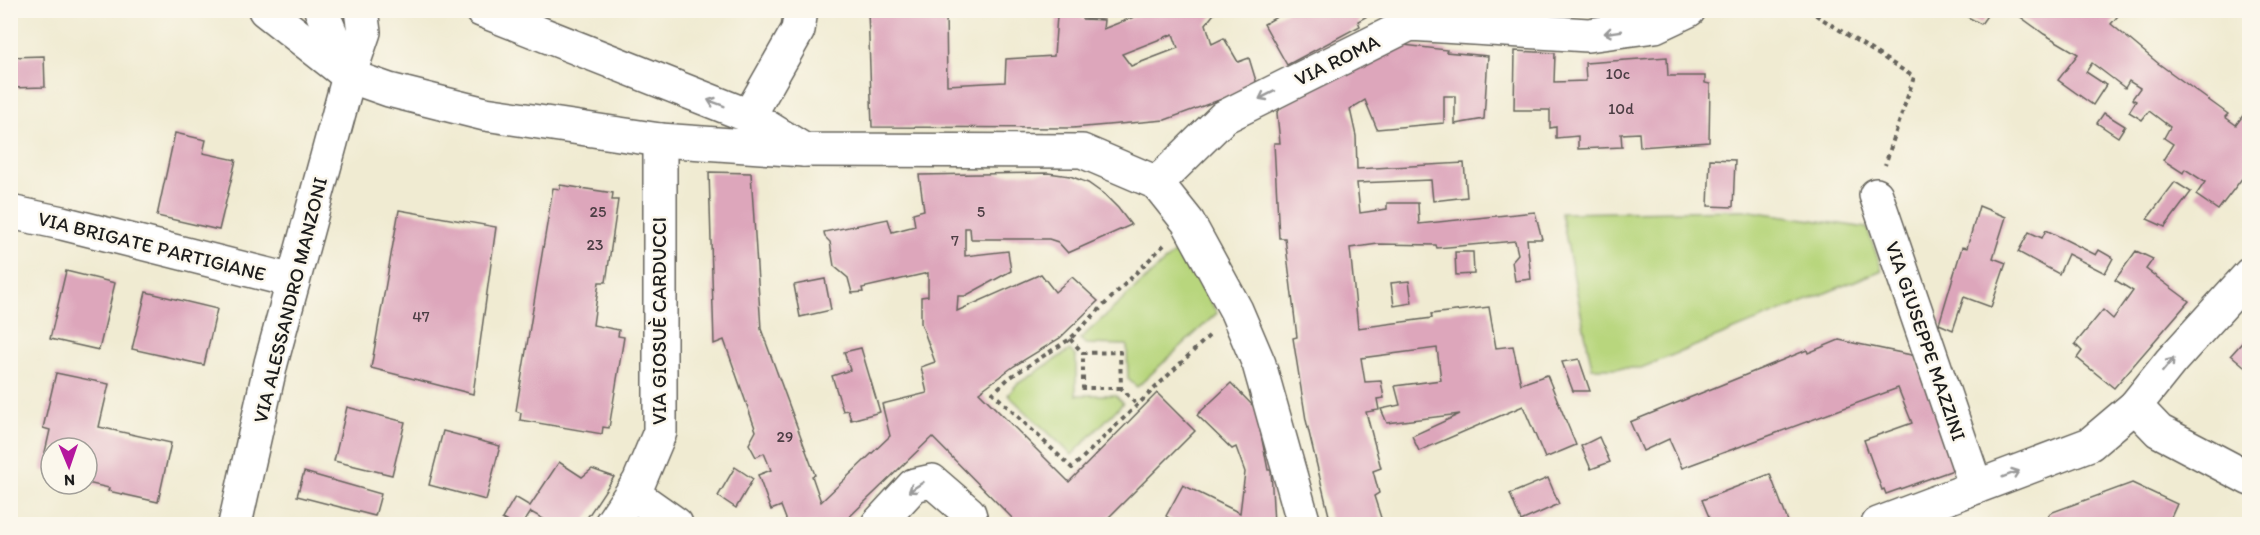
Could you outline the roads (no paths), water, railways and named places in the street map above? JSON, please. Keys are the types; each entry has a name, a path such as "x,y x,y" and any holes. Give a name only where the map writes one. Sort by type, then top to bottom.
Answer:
{"street":[{"path":"265,10 349,76 389,90 485,114 660,140 804,150 1082,151 1157,183 1188,222 1236,310 1259,364 1304,525"},
{"path":"321,10 349,76"},
{"name":"VIA ALESSANDRO MANZONI","path":"235,525 269,372 349,76 364,32 361,10"},
{"path":"481,10 749,116 804,150"},
{"path":"749,116 798,30 801,10"},
{"name":"VIA ROMA","path":"1157,183 1224,117 1410,24 1588,35 1655,26 1689,10"},
{"name":"VIA GIOSUÈ CARDUCCI","path":"611,525 632,493 650,459 660,432 660,140"},
{"name":"VIA GIUSEPPE MAZZINI","path":"1876,195 1976,488"},
{"name":"VIA BRIGATE PARTIGIANE","path":"10,212 62,222 293,281"},
{"path":"1878,525 1912,518 1976,488 2090,444 2134,406 2171,361 2250,274"},
{"path":"2134,406 2159,431 2250,478"},
{"path":"878,525 914,485 932,481 969,513 972,525"},
{"path":"632,493 676,525"}]}
